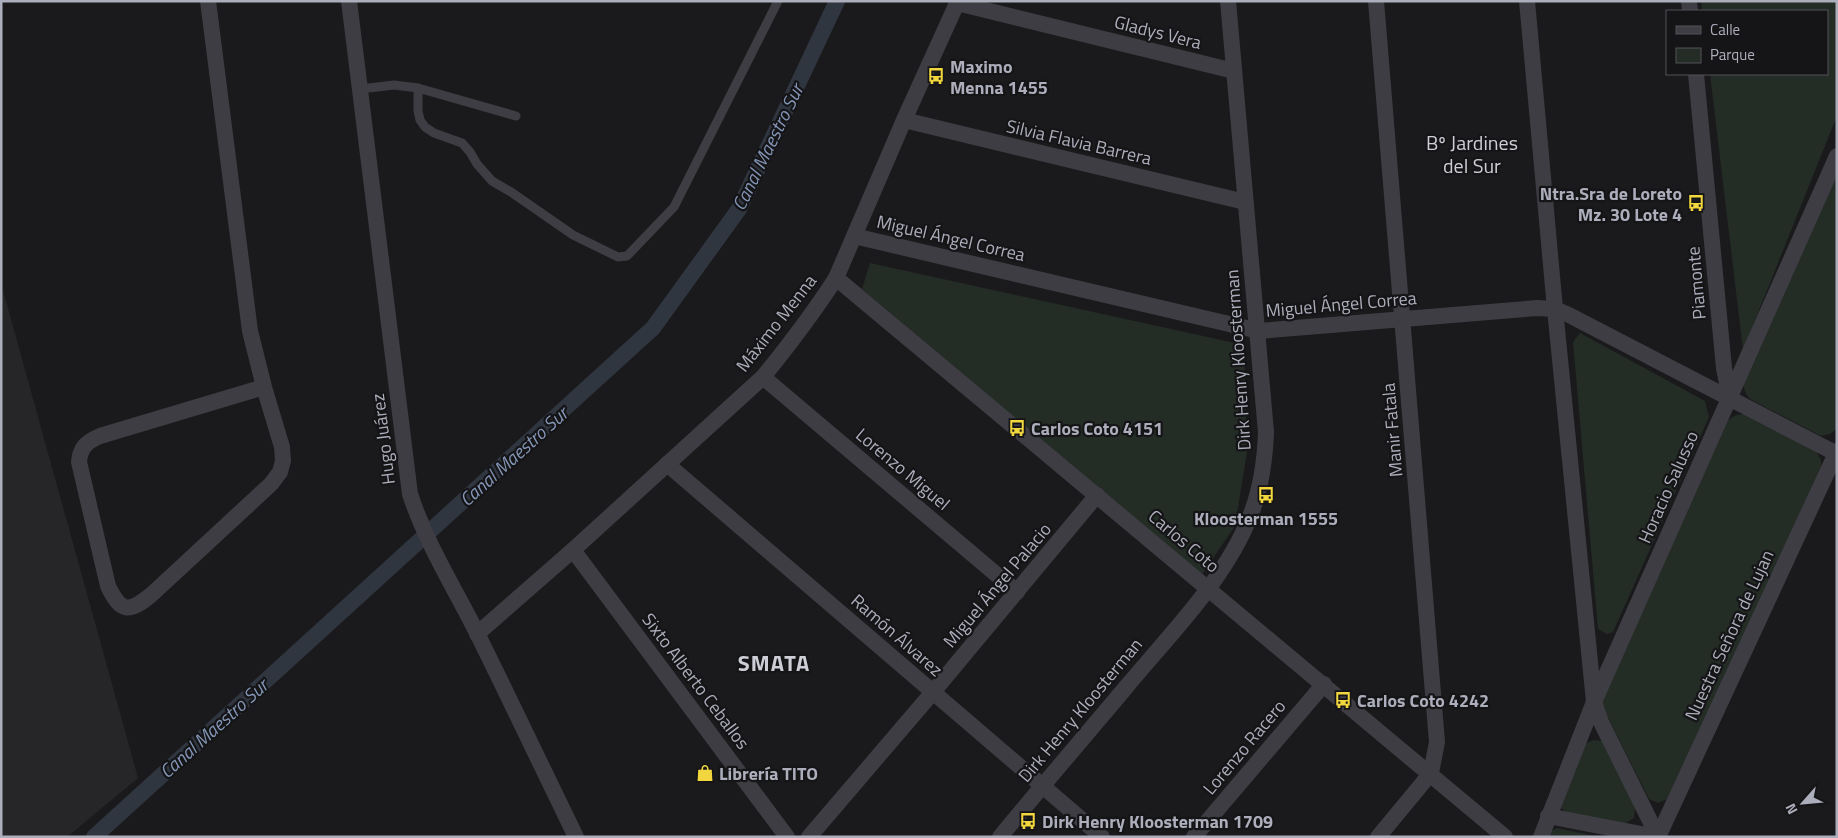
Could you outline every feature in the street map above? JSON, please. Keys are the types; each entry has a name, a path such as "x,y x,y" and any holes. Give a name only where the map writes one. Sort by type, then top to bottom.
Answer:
{"street":[{"path":"208,1 250,331 282,447 283,461 280,472 272,484 152,595 138,606 130,608 122,606 114,598 108,586 79,462 82,447 89,440 100,436 264,387"},
{"name":"Hugo Juárez","path":"349,1 410,494 415,510 576,837"},
{"name":"Dirk Henry Kloosterman","path":"1000,837 1209,588 1230,555 1248,521 1259,486 1265,460 1266,432 1228,1"},
{"name":"Manir Fatala","path":"1376,1 1436,742 1430,773 1378,837"},
{"path":"1527,1 1594,702 1601,722 1658,837"},
{"name":"Gladys Vera","path":"957,2 1234,71"},
{"name":"Máximo Menna","path":"477,634 764,377 823,299 836,278 957,2"},
{"name":"Piamonte","path":"1696,75 1724,368 1730,399"},
{"name":"Silvia Flavia Barrera","path":"904,120 1245,202"},
{"name":"Horacio Salusso","path":"1541,837 1594,702 1837,156"},
{"name":"Miguel Ángel Correa","path":"854,236 1258,331 1537,308 1555,309 1836,452"},
{"name":"Carlos Coto","path":"836,278 1505,837"},
{"name":"Lorenzo Miguel","path":"764,377 1017,592"},
{"name":"Nuestra Señora de Lujan","path":"1658,837 1836,452"},
{"name":"Ramón Álvarez","path":"667,464 1102,837"},
{"name":"Miguel Ángel Palacio","path":"809,837 1097,495"},
{"name":"Sixto Alberto Ceballos","path":"573,550 787,837"},
{"name":"Lorenzo Racero","path":"1194,837 1324,684"},
{"path":"1548,816 1658,837"}],"lane":[{"path":"418,88 418,111 420,120 425,127 434,133 462,143 492,181 573,235 618,257 627,256 674,207 778,1"},
{"path":"360,89 394,85 418,88 516,116"}],"shaded area":[{"path":"1,283 138,778 67,837 1,837"}],"green space":[{"path":"1701,1 1837,1 1837,116 1743,350 1710,75 1828,75 1828,10 1702,10"},
{"path":"1837,171 1837,429 1830,434 1821,436 1750,399 1743,385"},
{"path":"870,263 1244,345 1247,452 1235,526 1201,576 862,289"},
{"path":"1580,333 1705,401 1709,417 1613,632 1607,634 1598,629 1573,342"},
{"path":"1744,414 1816,451 1821,460 1821,467 1669,798 1658,803 1649,799 1603,708 1603,700 1728,420 1736,415"},
{"path":"1593,740 1602,741 1635,807 1634,818 1624,824 1567,813 1561,808 1559,799 1583,745"},
{"path":"1557,828 1599,837 1546,837"}],"waterway":[{"name":"Canal Maestro Sur","path":"94,837 653,328 739,209 837,1"}],"place":[{"name":"Maximo Menna 1455","path":"936,76"},
{"name":"Ntra.Sra de Loreto Mz. 30 Lote 4","path":"1696,203"},
{"name":"Carlos Coto 4151","path":"1017,428"},
{"name":"Kloosterman 1555","path":"1266,495"},
{"name":"Carlos Coto 4242","path":"1343,700"},
{"name":"Librería TITO","path":"705,773"},
{"name":"Dirk Henry Kloosterman 1709","path":"1028,821"}],"district":[{"name":"Bº Jardines del Sur","path":"1472,154"},
{"name":"SMATA","path":"774,663"}]}
